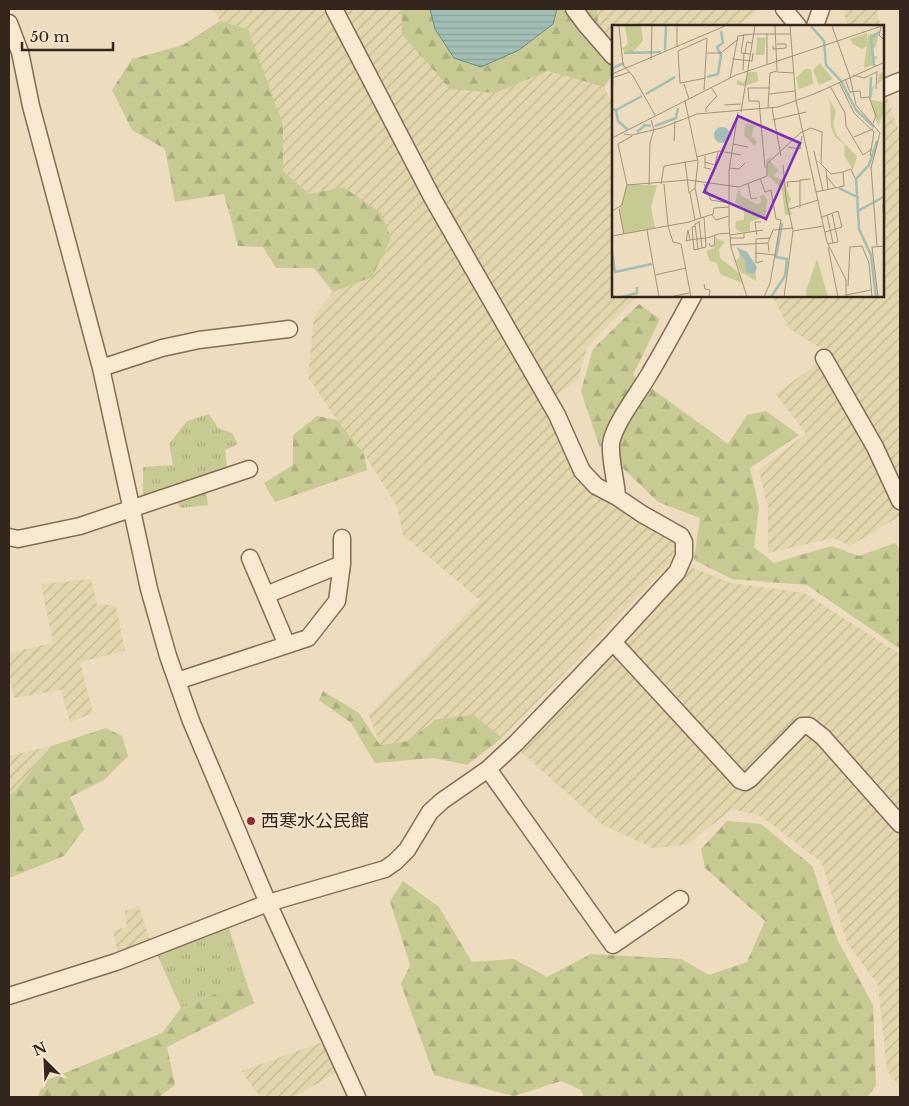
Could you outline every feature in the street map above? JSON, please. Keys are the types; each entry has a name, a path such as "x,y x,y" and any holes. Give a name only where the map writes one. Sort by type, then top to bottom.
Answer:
{"street":[{"path":"9,996 116,962 268,903 385,869 396,862 407,850 430,812 442,801 488,769 516,743 613,642 676,572 684,556 684,542 681,536 596,486 582,471 557,415 433,199 334,9"},
{"path":"574,9 612,55"},
{"path":"784,9 797,25"},
{"path":"815,25 821,9"},
{"path":"9,26 20,52 30,106 100,368 149,588 177,681 191,721 268,903 357,1097"},
{"path":"884,88 900,81"},
{"path":"617,497 611,449 611,442 616,428 651,372 692,298"},
{"path":"100,368 162,348 199,340 289,329"},
{"path":"824,358 876,447 900,501"},
{"path":"9,537 18,539 80,526 249,469"},
{"path":"177,681 308,638 337,601 342,564 342,538"},
{"path":"250,558 287,645"},
{"path":"266,595 342,564"},
{"path":"613,642 740,780 744,782 750,779 802,726 809,726 823,737 900,824"},
{"path":"488,769 613,945 680,899"}],"shaded area":[{"path":"214,9 401,9 402,34 495,93 548,71 604,87 612,104 612,298 635,298 587,347 578,380 545,402 585,482 677,539 671,562 502,738 474,715 437,719 407,741 380,745 369,715 480,600 403,535 397,506 364,454 337,420 308,377 314,316 333,292 372,277 343,187 309,194 283,171 283,124 248,29 220,21"},
{"path":"597,9 758,9 739,25 612,25 612,41 598,22"},
{"path":"843,9 877,9 880,25 847,25"},
{"path":"884,92 900,134 900,516 850,546 833,538 768,553 768,509 759,470 806,434 776,394 830,354 790,329 773,298 884,298"},
{"path":"690,567 731,583 804,593 900,654 900,1087 887,1071 878,985 847,943 822,863 761,816 732,809 687,845 653,848 603,825 521,752"},
{"path":"91,579 97,604 116,606 125,651 80,662 93,713 70,722 61,690 14,698 12,686 9,686 9,653 53,643 41,584"},
{"path":"51,746 16,790 9,795 9,756"},
{"path":"139,906 150,940 118,953 113,931 127,927 125,911"},
{"path":"326,1041 341,1070 294,1097 260,1097 241,1071"}],"green space":[{"path":"401,9 430,9 435,29 553,24 557,9 597,9 598,22 612,41 612,75 604,87 548,71 495,93 450,89 402,34"},
{"path":"220,21 248,29 283,124 283,171 309,194 343,187 381,213 391,238 372,277 333,292 314,268 276,268 263,247 238,246 224,194 175,202 165,149 132,130 112,90 132,59 183,45"},
{"path":"639,304 660,319 633,375 728,444 747,415 766,411 799,435 750,468 759,507 754,547 774,563 831,546 859,556 895,543 900,550 900,649 807,585 732,579 694,560 700,518 658,502 599,445 581,391 593,349"},
{"path":"209,414 218,428 232,433 238,444 225,450 227,469 204,478 208,505 180,508 172,490 143,502 143,467 173,465 169,444 187,421"},
{"path":"317,416 337,420 364,454 367,470 275,502 264,483 293,465 293,435"},
{"path":"323,691 359,713 380,745 407,741 437,719 474,715 502,738 467,765 434,758 375,763 351,723 319,700"},
{"path":"106,728 122,736 128,756 104,780 70,797 84,829 64,856 9,878 9,795 16,790 51,746"},
{"path":"727,821 761,824 812,866 838,941 873,1005 876,1086 867,1097 584,1097 581,1090 561,1081 514,1096 434,1075 401,984 410,965 390,901 403,881 439,907 472,962 514,959 547,977 591,954 681,959 709,975 747,962 765,921 705,868 701,849"},
{"path":"229,928 246,981 181,1008 157,954"},
{"path":"246,981 254,1003 167,1047 175,1085 159,1097 40,1097 38,1095 45,1081 162,1033 181,1008"}],"water":[{"path":"430,9 557,9 553,24 519,50 481,67 454,58 435,29"}],"place":[{"name":"西寒水公民館","path":"251,821"}]}
